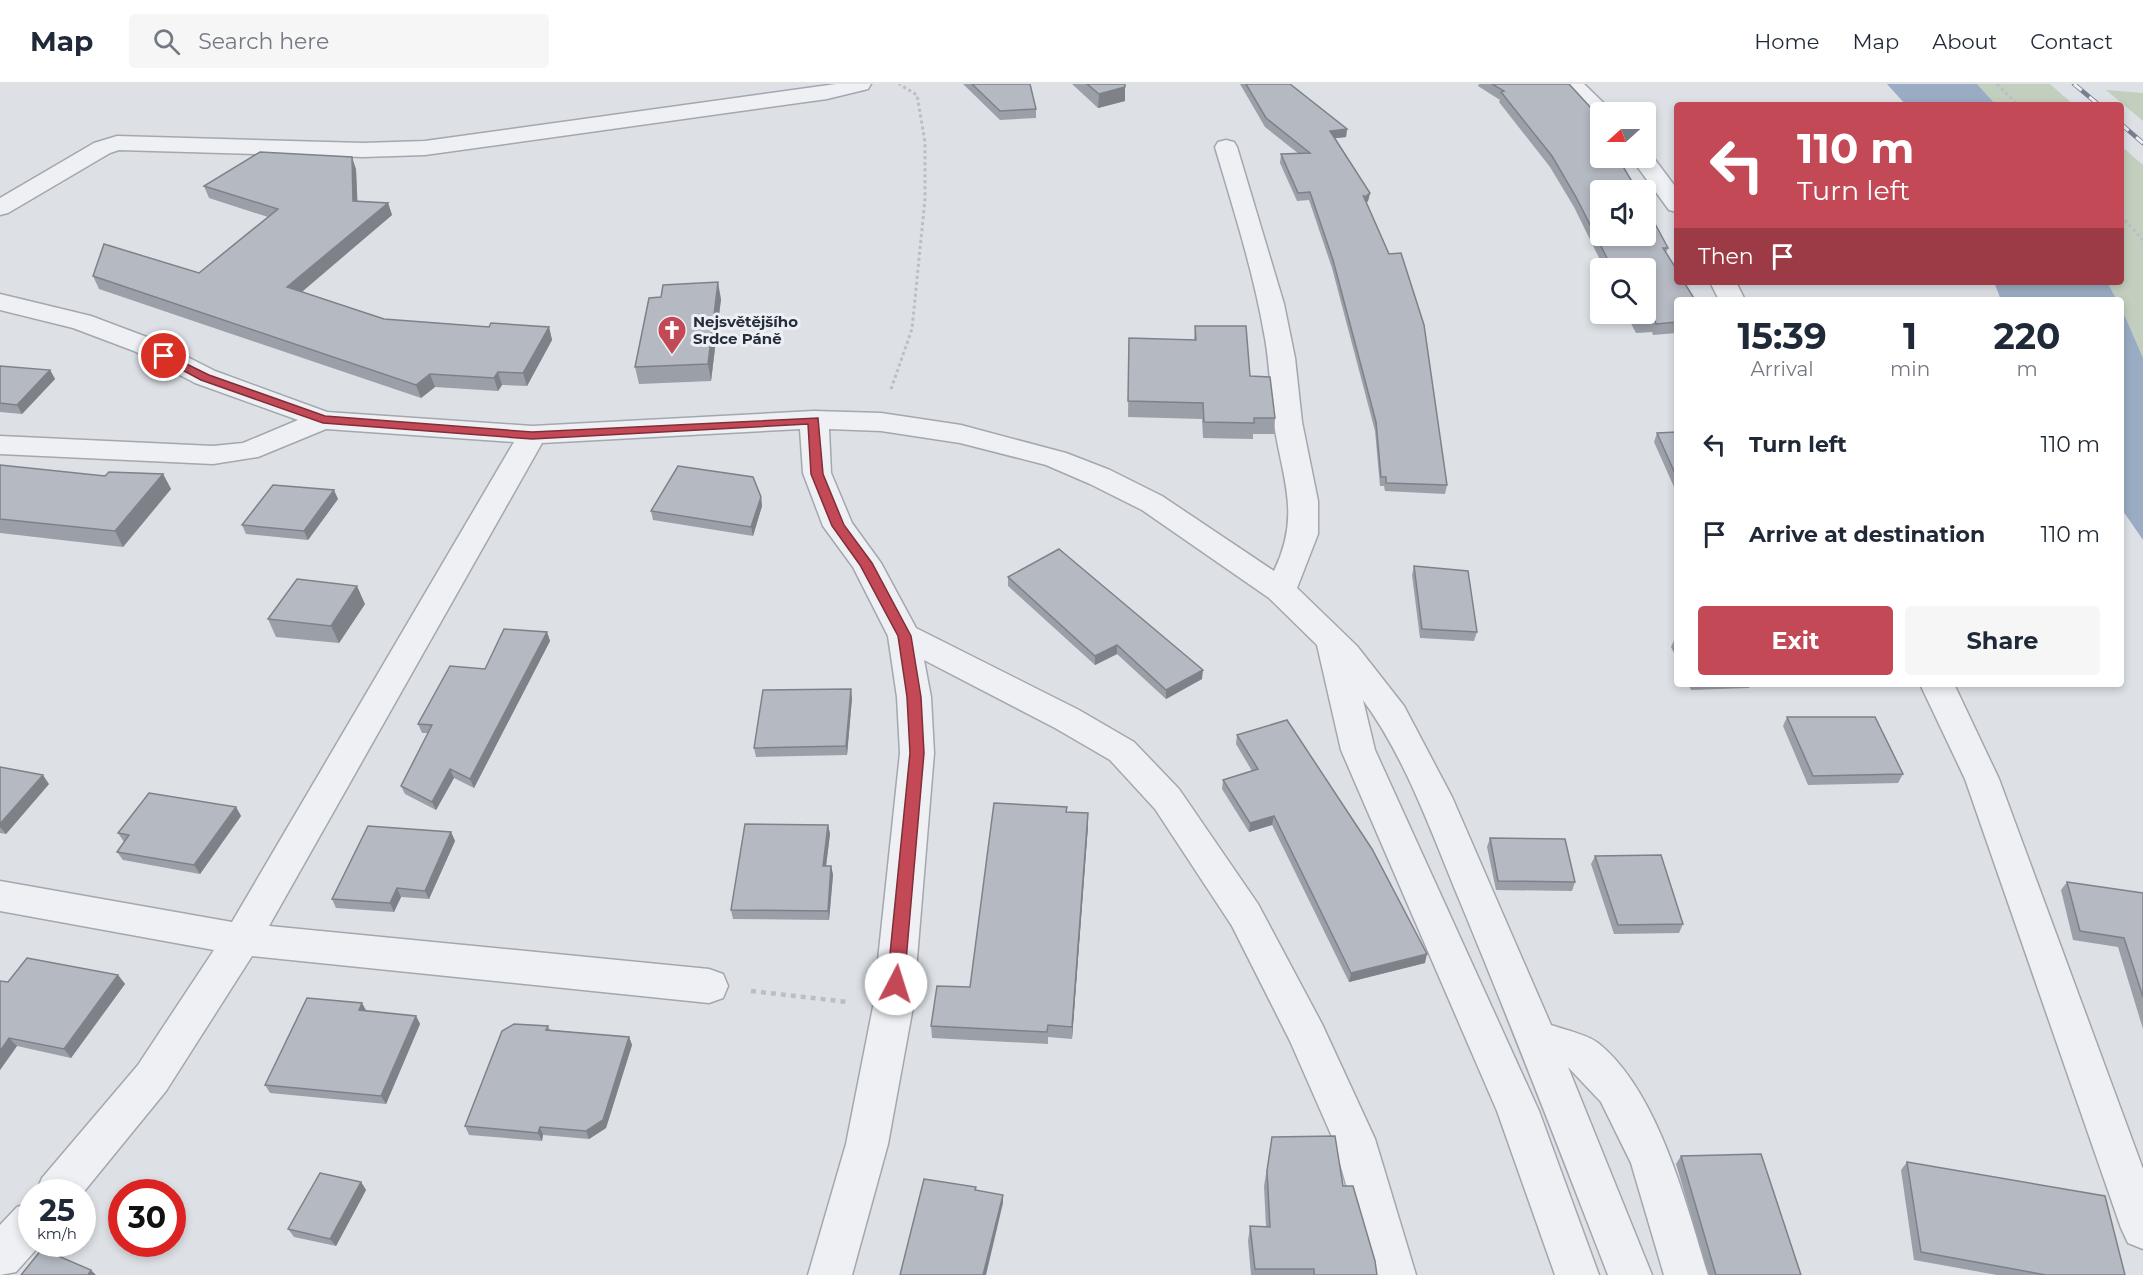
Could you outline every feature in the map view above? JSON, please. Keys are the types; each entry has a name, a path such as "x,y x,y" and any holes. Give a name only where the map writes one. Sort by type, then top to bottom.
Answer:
{"street":[{"path":"0,208 102,148 117,143 363,150 425,148 827,93 860,84"},
{"path":"1571,84 1591,102"},
{"path":"1226,147 1270,298 1282,360 1287,419 1301,498 1304,526 1296,554 1280,590"},
{"path":"1649,168 1674,201"},
{"path":"0,302 82,322 143,345 205,377 323,420 532,435 814,420 881,422 961,434 1056,459 1100,477 1152,503 1280,590 1346,654 1392,715 1434,797 1536,1037 1630,1275"},
{"path":"0,445 213,455 248,451 323,420"},
{"path":"814,420 817,474 838,526 866,563 904,636 914,697 917,753 893,1007 867,1144 830,1275"},
{"path":"69,1179 152,1078 242,939 532,435"},
{"path":"904,636 1067,719 1122,751 1167,799 1245,915 1308,1036 1354,1139 1394,1275"},
{"path":"1332,641 1358,750 1518,1111 1577,1275"},
{"path":"1938,687 1982,779 2143,1228"},
{"path":"0,896 242,939 709,986"},
{"path":"1536,1037 1582,1054 1615,1089 1651,1160 1686,1275"},
{"path":"0,1257 18,1237"}],"path":[{"path":"881,422 912,329 925,199 925,142 917,95 899,84"},
{"path":"1997,84 2015,102"},
{"path":"2124,219 2143,240"},
{"path":"709,986 893,1007"}],"green space":[{"path":"1977,84 2050,84 2071,102 1993,102"},
{"path":"2106,90 2143,93 2143,121 2124,105 2124,102 2120,102"},
{"path":"2124,149 2143,165 2143,358 2124,314 2124,297 2115,297 2109,285 2124,285"}],"water":[{"path":"1887,84 1977,84 1993,102 1903,102"},
{"path":"1995,285 2109,285 2115,297 2000,297"},
{"path":"2124,314 2143,358 2143,540 2124,512"}],"building":[{"path":"972,84 1030,84 1036,109 1000,111"},
{"path":"1087,84 1125,84 1125,87 1099,94"},
{"path":"1246,84 1290,84 1347,129 1330,131 1370,193 1365,197 1363,195 1389,254 1401,253 1424,325 1447,485 1386,483 1386,477 1381,477 1376,422 1333,260 1310,192 1298,193 1281,154 1310,153 1266,118"},
{"path":"1492,84 1569,84 1590,107 1590,168 1624,168 1631,180 1590,180 1590,225 1552,156 1501,92 1504,91"},
{"path":"260,152 352,157 353,201 388,203 287,287 384,319 489,327 491,323 549,327 523,373 498,372 494,378 430,374 416,385 93,276 104,244 199,273 278,209 204,186"},
{"path":"1656,226 1668,248 1663,248 1674,265 1674,285 1686,285 1693,297 1674,297 1674,322 1656,324 1656,258 1607,258 1601,246 1656,246"},
{"name":"Nejsvětějšího Srdce Páně","path":"718,282 708,364 635,367 649,298 661,297 663,285"},
{"path":"1195,326 1246,326 1250,376 1270,377 1275,418 1254,418 1254,423 1204,422 1203,403 1128,401 1129,338 1196,340"},
{"path":"0,366 50,370 17,405 0,403"},
{"path":"1674,432 1674,471 1657,433"},
{"path":"0,465 105,476 109,472 163,474 115,531 0,519"},
{"path":"678,466 753,477 761,497 751,527 651,511"},
{"path":"273,485 334,490 304,531 242,525"},
{"path":"1059,549 1203,670 1166,690 1117,645 1095,656 1008,577"},
{"path":"1414,566 1468,571 1477,632 1422,629"},
{"path":"297,579 357,586 331,626 268,619"},
{"path":"504,629 547,632 470,779 450,769 432,802 401,786 432,725 418,724 450,666 485,669"},
{"path":"851,689 846,746 754,748 763,690"},
{"path":"1787,717 1875,717 1903,774 1813,776"},
{"path":"1287,720 1372,849 1427,954 1351,973 1274,816 1250,823 1223,780 1258,769 1237,735"},
{"path":"0,767 43,775 0,824"},
{"path":"149,793 236,807 194,865 117,852 129,835 118,833"},
{"path":"994,803 1067,807 1066,812 1088,813 1072,1027 1048,1025 1047,1032 931,1026 937,986 970,987"},
{"path":"745,824 828,825 823,866 831,866 828,911 731,910"},
{"path":"368,826 451,832 425,891 397,888 390,903 332,899"},
{"path":"1490,838 1565,839 1575,882 1498,881"},
{"path":"1661,855 1683,924 1618,925 1595,856"},
{"path":"2067,882 2143,893 2143,997 2124,938 2080,931"},
{"path":"27,958 118,975 64,1049 9,1038 0,1051 0,981 8,982"},
{"path":"307,998 362,1003 359,1010 416,1016 381,1096 265,1085"},
{"path":"514,1024 548,1026 546,1030 629,1037 603,1120 586,1131 540,1127 538,1133 465,1126 502,1031"},
{"path":"1335,1136 1343,1186 1353,1186 1377,1275 1314,1275 1314,1269 1255,1269 1250,1226 1270,1227 1267,1171 1272,1137"},
{"path":"1761,1154 1801,1275 1716,1275 1681,1156"},
{"path":"1907,1162 2105,1196 2125,1275 2046,1275 1921,1252"},
{"path":"320,1173 361,1182 330,1239 288,1229"},
{"path":"924,1179 976,1187 975,1190 1003,1195 983,1275 900,1275"},
{"path":"36,1257 61,1257 91,1270 88,1275 21,1275"}],"railway":[{"path":"2074,84 2095,102"},
{"path":"2124,127 2143,143"}],"place":[{"name":"Nejsvětějšího Srdce Páně","path":"672,356"}],"route":[{"path":"164,356 205,377 323,420 395,427 532,435 814,420 817,474 838,526 866,563 904,636 914,697 917,753 896,984"}]}
